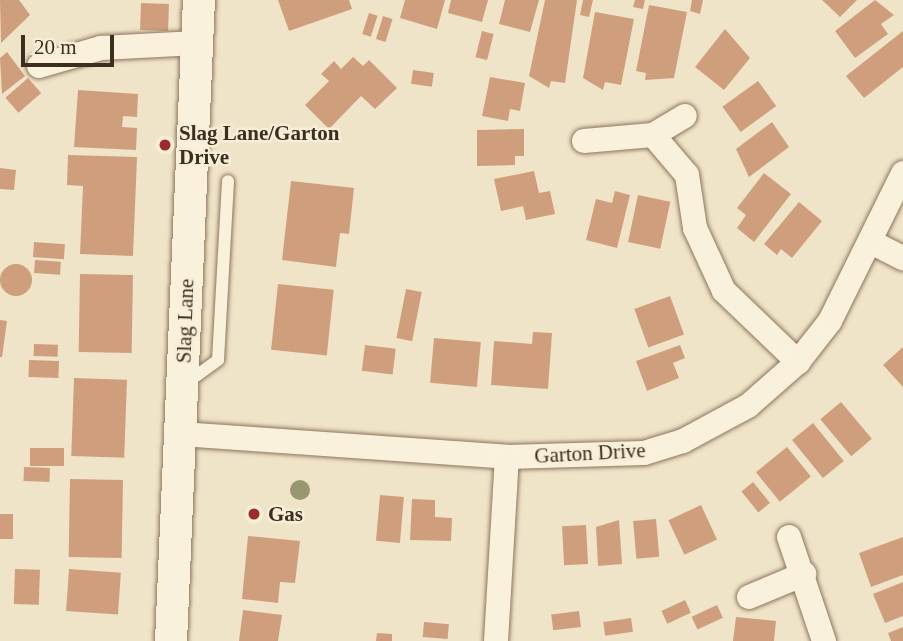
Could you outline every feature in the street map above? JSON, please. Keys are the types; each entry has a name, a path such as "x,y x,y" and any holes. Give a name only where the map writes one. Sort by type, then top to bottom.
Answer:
{"street":[{"name":"Slag Lane","path":"171,641 199,0"},
{"path":"39,66 101,48 197,43"},
{"path":"584,141 653,135 685,116"},
{"path":"653,135 687,175 695,228 724,291 798,362"},
{"name":"Garton Drive","path":"181,434 508,457 644,453 683,441 748,406 798,362 830,321 903,173"},
{"path":"871,242 903,258"},
{"path":"496,641 508,457"},
{"path":"789,537 804,574 824,641"},
{"path":"749,597 804,574"}],"lane":[{"path":"183,386 218,360 228,181"}],"building":[{"path":"0,0 19,0 30,15 1,43"},
{"path":"278,0 349,0 352,9 289,31"},
{"path":"405,0 445,0 437,29 400,18"},
{"path":"451,0 488,0 482,22 448,13"},
{"path":"505,0 539,0 530,32 499,24"},
{"path":"545,0 577,0 565,83 551,81 549,88 529,76"},
{"path":"583,0 593,0 589,17 580,15"},
{"path":"635,0 645,0 643,9 633,7"},
{"path":"692,0 703,0 700,14 690,11"},
{"path":"822,0 857,0 840,17"},
{"path":"875,0 894,15 881,24 888,34 855,58 835,31"},
{"path":"141,3 169,4 168,31 140,30"},
{"path":"649,5 687,12 674,78 645,80 646,73 636,71"},
{"path":"595,12 634,19 621,85 605,82 603,90 583,78"},
{"path":"369,13 378,16 371,37 362,34"},
{"path":"383,16 393,19 386,42 376,39"},
{"path":"725,29 750,58 724,90 695,67"},
{"path":"482,31 494,34 487,60 475,57"},
{"path":"903,31 903,67 864,98 846,76"},
{"path":"7,52 25,76 2,94 0,58"},
{"path":"353,57 363,66 369,60 397,88 375,109 361,96 329,129 305,105 329,81 321,74 334,61 341,69"},
{"path":"413,70 434,73 432,87 411,84"},
{"path":"490,77 525,83 520,111 510,109 508,121 482,116"},
{"path":"28,78 41,93 18,113 5,98"},
{"path":"758,81 776,106 741,132 722,107"},
{"path":"78,90 138,94 137,117 123,116 122,127 137,128 136,150 74,147"},
{"path":"772,122 789,147 749,177 736,149"},
{"path":"524,129 524,156 515,156 515,165 477,166 477,130"},
{"path":"68,155 137,157 133,256 80,254 83,186 67,185"},
{"path":"0,168 16,170 14,190 0,189"},
{"path":"534,171 539,193 550,191 555,214 526,220 523,206 501,211 494,179"},
{"path":"764,173 791,194 754,242 737,228 746,215 737,208"},
{"path":"291,181 354,188 349,234 340,233 336,267 282,260"},
{"path":"615,191 630,195 617,248 586,240 596,199 612,203"},
{"path":"638,195 670,202 660,249 628,242"},
{"path":"799,202 822,221 792,258 781,249 777,255 764,244"},
{"path":"34,242 65,244 64,259 33,257"},
{"path":"35,260 61,262 60,275 34,273"},
{"path":"16,264 27,269 32,280 27,291 16,296 5,291 0,280 5,269"},
{"path":"80,274 133,275 132,353 79,352"},
{"path":"278,284 334,290 327,355 271,350"},
{"path":"406,289 422,292 412,341 396,338"},
{"path":"670,296 684,335 648,348 634,309"},
{"path":"0,320 7,321 2,357 0,357"},
{"path":"533,332 552,333 548,389 491,385 494,341 532,344"},
{"path":"434,338 481,342 477,387 430,383"},
{"path":"34,344 58,345 58,357 34,356"},
{"path":"365,345 396,349 393,375 362,371"},
{"path":"680,345 685,358 673,363 679,378 647,391 636,361"},
{"path":"903,347 903,387 883,365"},
{"path":"29,360 59,361 58,378 28,377"},
{"path":"74,378 127,380 124,458 71,456"},
{"path":"841,402 872,439 851,456 820,419"},
{"path":"813,423 844,461 823,478 792,440"},
{"path":"787,447 811,477 780,502 756,472"},
{"path":"30,448 64,448 64,466 30,466"},
{"path":"24,467 50,468 49,482 24,481"},
{"path":"70,479 123,480 122,558 69,557"},
{"path":"753,482 770,503 758,512 741,491"},
{"path":"380,495 404,497 400,543 376,541"},
{"path":"412,499 435,500 435,517 452,518 451,541 410,540"},
{"path":"701,505 717,539 684,555 668,520"},
{"name":"Gas","path":"249,508 260,510 258,519 247,517"},
{"path":"0,514 13,514 13,539 0,539"},
{"path":"656,519 659,557 636,559 633,521"},
{"path":"619,520 622,564 598,566 596,527"},
{"path":"586,525 588,564 564,565 562,526"},
{"path":"248,536 300,541 295,583 280,582 278,603 242,599"},
{"path":"903,537 903,575 871,587 859,553"},
{"path":"15,569 40,570 39,605 14,604"},
{"path":"69,569 121,573 118,615 66,611"},
{"path":"903,582 903,616 885,623 873,594"},
{"path":"685,600 691,613 667,624 661,611"},
{"path":"717,605 723,618 698,630 692,617"},
{"path":"243,610 282,615 278,641 239,641"},
{"path":"579,611 581,627 553,630 551,614"},
{"path":"736,617 776,621 774,641 733,641"},
{"path":"631,618 633,632 605,636 603,622"},
{"path":"424,622 449,624 448,639 423,637"},
{"path":"903,627 903,641 891,641 888,633"},
{"path":"377,633 392,634 392,641 376,641"}],"place":[{"name":"Slag Lane/Garton Drive","path":"165,145"},
{"name":"Gas","path":"254,514"}]}
